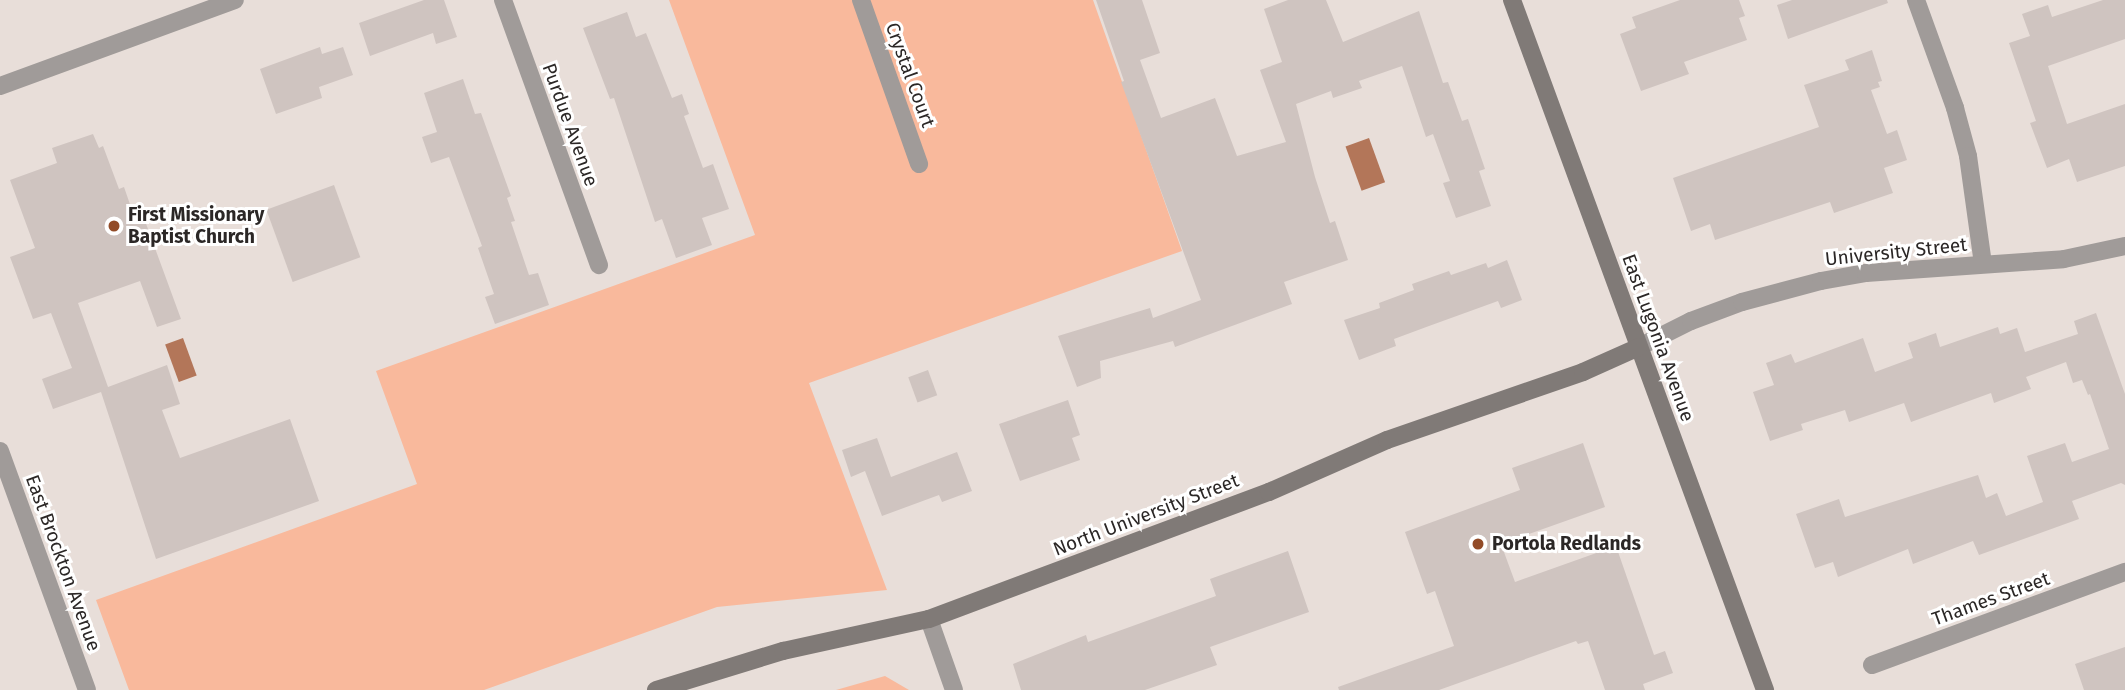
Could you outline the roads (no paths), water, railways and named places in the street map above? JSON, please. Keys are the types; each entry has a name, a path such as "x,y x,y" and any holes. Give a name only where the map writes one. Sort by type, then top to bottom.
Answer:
{"street":[{"path":"0,86 235,0"},
{"name":"Purdue Avenue","path":"503,0 599,265"},
{"name":"Crystal Court","path":"861,0 919,164"},
{"name":"East Lugonia Avenue","path":"1512,0 1765,690"},
{"path":"1916,0 1955,108 1968,156 1983,264"},
{"name":"University Street","path":"1639,347 1691,321 1742,302 1821,281 1866,273 2064,259 2125,246"},
{"name":"North University Street","path":"656,690 783,651 929,619 1269,492 1387,440 1583,372 1639,347"},
{"name":"East Brockton Avenue","path":"0,451 87,690"},
{"name":"Thames Street","path":"1872,665 2125,572"},
{"path":"929,619 954,690"}],"place":[{"name":"First Missionary Baptist Church","path":"114,226"},
{"name":"Portola Redlands","path":"1478,544"}]}
